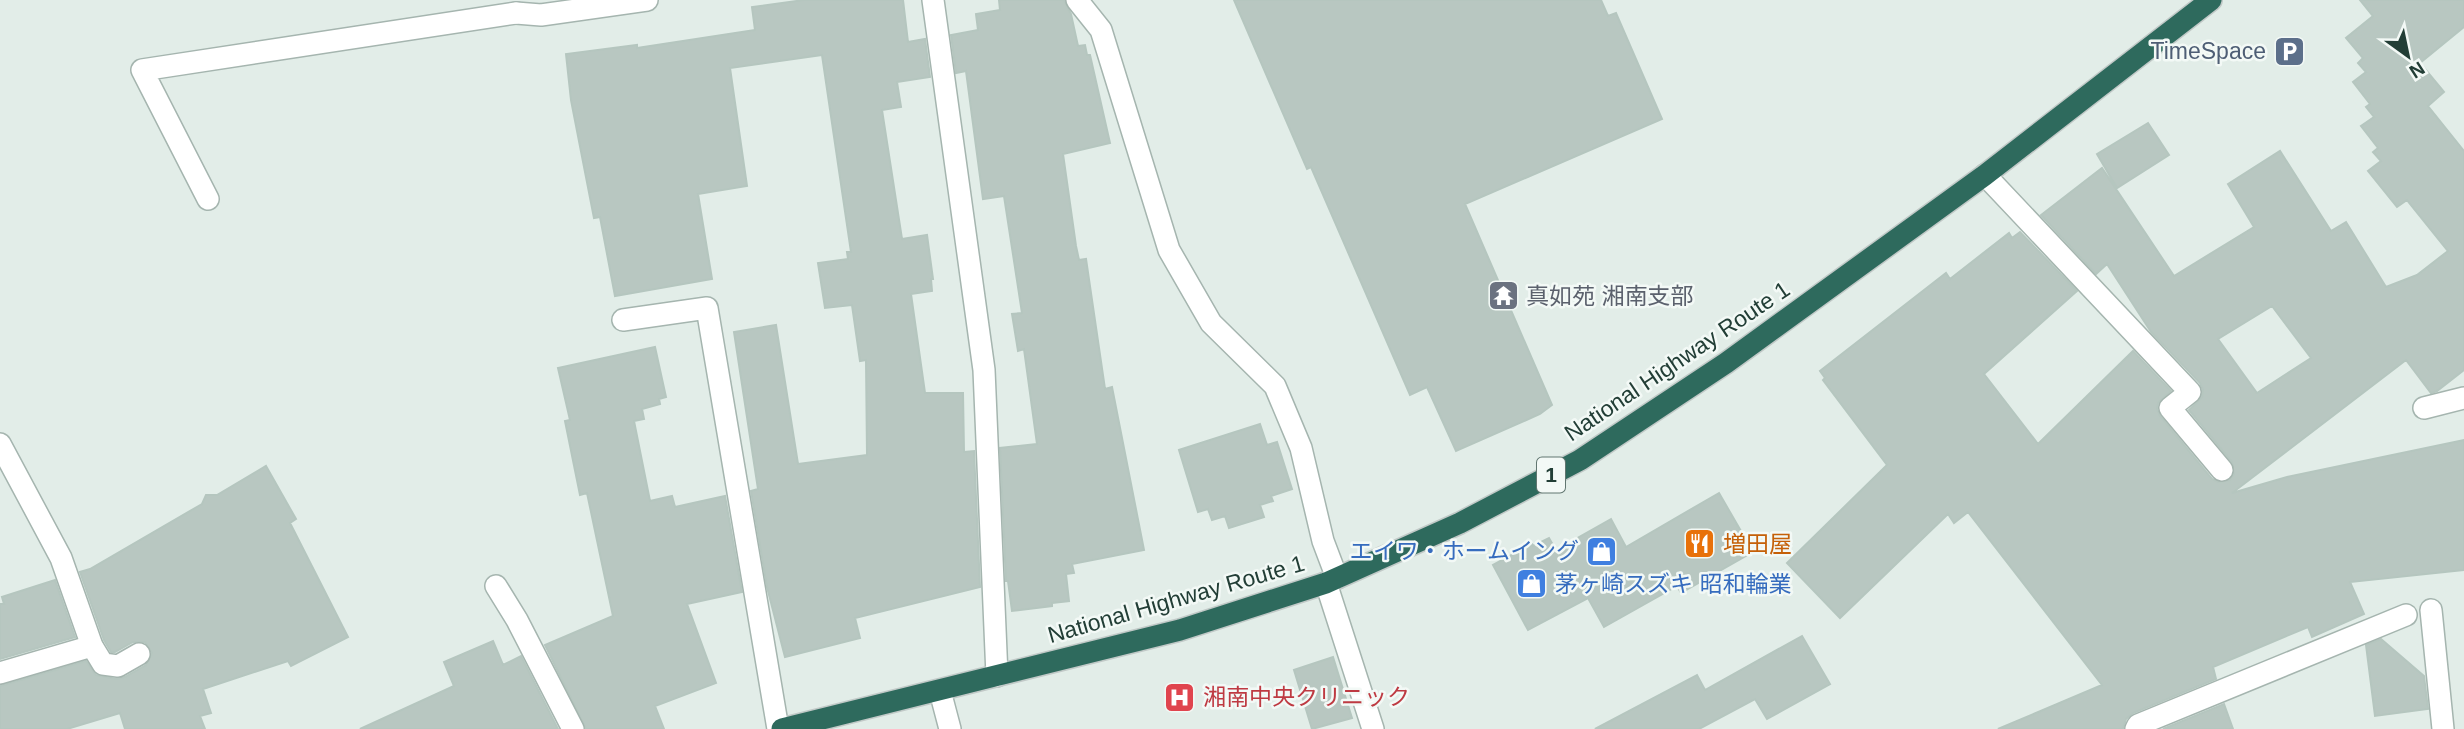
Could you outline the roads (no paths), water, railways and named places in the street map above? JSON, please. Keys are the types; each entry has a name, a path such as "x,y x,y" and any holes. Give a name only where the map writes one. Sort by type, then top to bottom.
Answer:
{"highway":[{"name":"National Highway Route 1","path":"780,729 1180,630 1332,580 1460,523 1580,460 1726,363 1986,175 2211,0"}],"street":[{"path":"208,199 142,71 516,13 541,15 647,0"},
{"path":"933,0 984,370 997,676"},
{"path":"1077,0 1101,30 1169,250 1211,323 1275,386 1301,448 1332,580 1373,729"},
{"path":"1986,175 2190,392 2170,408 2222,470"},
{"path":"623,320 707,308 780,729"},
{"path":"2424,408 2464,398"},
{"path":"0,444 61,558 92,646 103,664 118,666 139,654"},
{"path":"495,586 517,620 573,729"},
{"path":"2431,610 2443,729"},
{"path":"2136,729 2138,725 2406,615"},
{"path":"0,673 92,646"},
{"path":"940,691 950,729"}],"place":[{"name":"TimeSpace","path":"2289,51"},
{"name":"真如苑 湘南支部","path":"1503,296"},
{"name":"増田屋","path":"1700,544"},
{"name":"エイワ・ホームイング","path":"1602,551"},
{"name":"茅ヶ崎スズキ 昭和輪業","path":"1532,584"},
{"name":"湘南中央クリニック","path":"1180,697"}]}
